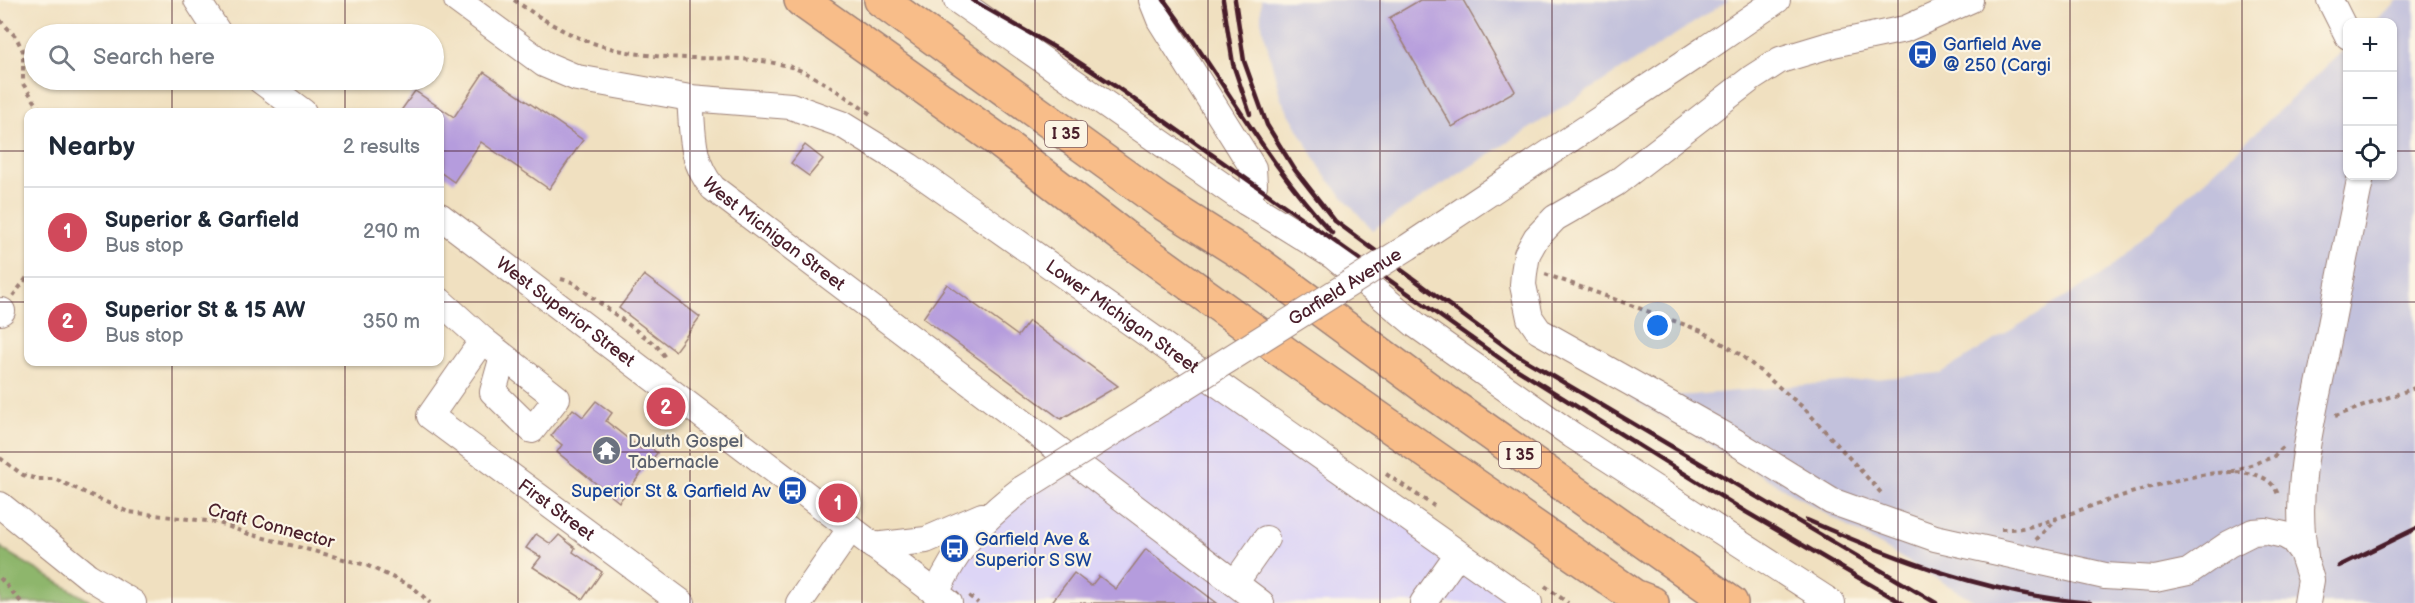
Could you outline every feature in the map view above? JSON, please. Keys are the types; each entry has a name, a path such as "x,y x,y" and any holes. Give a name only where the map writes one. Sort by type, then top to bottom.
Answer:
{"highway":[{"name":"I 35","path":"801,0 995,138 1283,352 1643,601"},
{"name":"I 35","path":"881,0 1158,200 1256,262 1698,582 1731,603"},
{"path":"1698,582 1739,603"}],"street":[{"path":"197,0 213,24"},
{"path":"457,0 544,64 577,78 690,98"},
{"path":"957,0 1246,202 1333,256 1416,325 1572,435 1832,603"},
{"path":"1152,0 1160,20 1253,168 1254,185 1246,202"},
{"name":"Garfield Avenue","path":"941,600 952,561 971,533 993,511 1022,489 1408,247 1777,0"},
{"path":"1970,0 1905,29 1833,44 1780,60 1752,78 1616,183 1555,218 1536,238 1525,265 1523,285 1530,318 1539,331 1724,435 1830,501 1935,538 2104,576 2155,579 2188,573 2229,544 2255,532 2284,535 2293,540 2306,563"},
{"path":"2330,0 2343,26"},
{"path":"273,90 298,108"},
{"name":"West Michigan Street","path":"690,98 695,156 701,174 713,188 1261,603"},
{"name":"Lower Michigan Street","path":"690,98 791,106 819,114 850,129 909,166 1529,603"},
{"path":"2307,603 2311,580 2300,526 2301,490 2360,180"},
{"name":"West Superior Street","path":"444,219 851,528 941,600"},
{"path":"444,305 503,356"},
{"name":"First Street","path":"483,340 430,416 682,603"},
{"path":"0,505 88,576 133,603"},
{"path":"873,546 926,540 993,511"},
{"path":"799,603 851,528"},
{"path":"1235,583 1266,539"},
{"path":"1423,603 1458,554"}],"path":[{"path":"0,20 16,37 23,51 21,68 24,85"},
{"path":"27,90 39,108"},
{"path":"1525,265 1564,283 1702,332 1741,355 1805,409 1887,499"},
{"path":"2230,473 2273,457 2312,424 2415,388"},
{"name":"Craft Connector","path":"0,458 23,475 37,479 55,479 128,512 216,522 249,534 366,565 412,587 430,603"},
{"path":"1990,530 2028,527 2128,494 2211,471 2268,480 2277,491 2279,502"},
{"path":"0,578 22,603"}],"shaded area":[{"path":"1261,0 1729,0 1372,230 1325,176 1281,99 1261,21"},
{"path":"2398,0 2415,0 2415,603 1978,603 1627,396 1692,395 1941,373 2106,272 2343,51 2343,180 2397,180 2397,18 2378,18"},
{"path":"1199,370 1528,603 937,603 971,533"}],"green space":[{"path":"0,546 5,551 93,603 0,603"}],"building":[{"path":"1420,0 1463,0 1515,91 1452,127 1389,18"},
{"path":"484,72 583,140 549,189 481,142 454,182 444,175 444,110 454,117"},
{"path":"415,91 440,108 403,108"},
{"path":"805,145 823,159 809,176 791,163"},
{"path":"644,275 700,317 675,351 619,308"},
{"path":"947,284 1018,336 1029,321 1118,386 1061,419 923,318"},
{"name":"Duluth Gospel Tabernacle","path":"596,401 612,413 606,421 641,449 644,442 657,453 619,502 557,452 562,445 551,436 573,409 583,417"},
{"path":"536,534 551,544 559,535 575,548 573,552 602,572 583,599 533,567 541,557 526,548"},
{"path":"1146,549 1217,603 1051,603 1074,573 1091,586 1099,576 1116,589"}],"railway":[{"path":"972,0 1066,54 1118,88 1505,362 1746,512 1902,603"},
{"path":"1164,0 1286,178 1332,233"},
{"path":"1223,0 1233,64 1250,114"},
{"path":"1235,0 1244,61 1267,125 1295,170 1335,221 1514,353 1936,603"},
{"path":"1807,520 1876,549 1945,574 2016,592 2090,603"},
{"path":"2339,566 2415,529"}],"place":[{"name":"Garfield Ave @ 250 (Cargi","path":"1922,54"},
{"name":"Superior St & 15 AW","path":"666,407"},
{"name":"Duluth Gospel Tabernacle","path":"607,451"},
{"name":"Superior St & Garfield Av","path":"792,491"},
{"name":"Superior & Garfield","path":"838,503"},
{"name":"Garfield Ave & Superior S SW","path":"954,549"}]}
